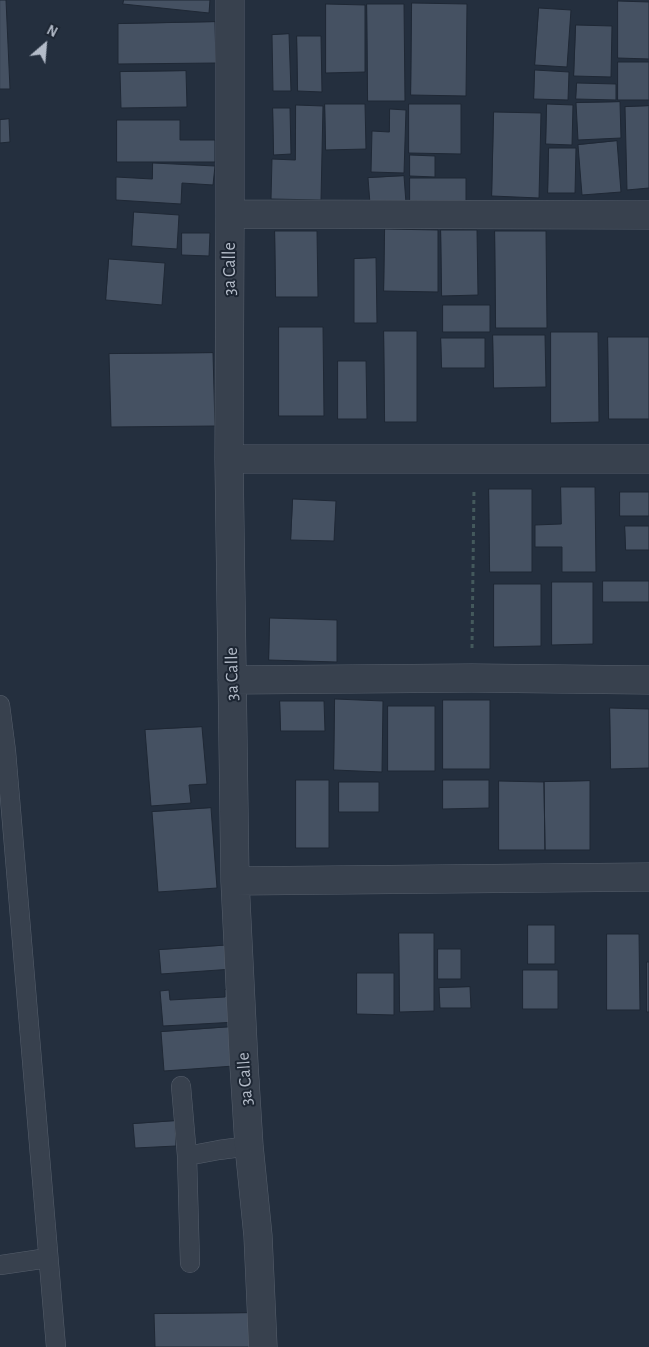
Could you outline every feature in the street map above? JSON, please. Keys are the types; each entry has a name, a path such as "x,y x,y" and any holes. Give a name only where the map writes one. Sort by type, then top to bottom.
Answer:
{"street":[{"name":"3a Calle","path":"230,0 229,459 235,882 244,1065 249,1146 258,1236 263,1347"},
{"path":"230,214 649,215"},
{"path":"229,459 649,459"},
{"path":"232,680 472,678 649,680"},
{"path":"235,882 649,877"}],"lane":[{"path":"0,705 5,807 56,1347"},
{"path":"181,1086 187,1156 190,1263"},
{"path":"187,1156 249,1146"},
{"path":"0,1265 48,1258"}],"path":[{"path":"472,678 475,459"}],"building":[{"path":"0,0 6,0 10,89 0,89"},
{"path":"124,0 210,0 209,13 123,4"},
{"path":"618,1 649,2 649,59 618,58"},
{"path":"412,3 467,4 466,96 411,95"},
{"path":"326,4 365,5 365,72 326,73"},
{"path":"367,4 404,4 405,101 368,101"},
{"path":"539,8 571,10 567,67 535,65"},
{"path":"215,22 216,63 118,64 118,24"},
{"path":"576,25 612,26 611,77 574,76"},
{"path":"289,34 291,91 273,91 272,35"},
{"path":"297,36 321,36 322,92 298,91"},
{"path":"618,62 649,62 649,100 618,100"},
{"path":"535,70 569,72 568,100 534,99"},
{"path":"186,71 187,107 121,108 120,72"},
{"path":"577,83 616,84 616,100 576,99"},
{"path":"620,102 621,138 578,140 576,103"},
{"path":"325,104 365,104 366,149 326,150"},
{"path":"409,104 461,104 461,154 409,153"},
{"path":"547,104 573,105 572,145 546,144"},
{"path":"296,105 323,106 321,200 271,199 272,159 295,160"},
{"path":"649,106 649,188 627,190 625,107"},
{"path":"273,108 290,108 291,154 274,155"},
{"path":"390,109 406,110 404,173 371,172 372,131 389,132"},
{"path":"494,112 541,113 539,198 492,196"},
{"path":"9,119 10,142 0,143 0,120"},
{"path":"117,120 180,120 180,140 215,140 215,162 117,162"},
{"path":"617,141 621,192 582,195 578,145"},
{"path":"549,148 576,148 575,193 548,193"},
{"path":"410,155 435,156 435,177 410,176"},
{"path":"153,163 215,166 213,185 182,183 181,204 116,200 116,177 152,179"},
{"path":"404,176 406,203 370,204 368,178"},
{"path":"410,178 466,178 466,202 410,202"},
{"path":"134,212 179,215 177,249 132,246"},
{"path":"385,229 438,230 438,292 384,291"},
{"path":"441,230 477,230 478,295 442,296"},
{"path":"275,231 317,231 318,297 276,297"},
{"path":"495,231 546,231 547,328 496,328"},
{"path":"182,233 210,233 209,256 182,255"},
{"path":"376,258 377,323 354,323 354,259"},
{"path":"109,259 165,263 162,305 106,300"},
{"path":"443,305 490,305 490,332 443,332"},
{"path":"279,327 323,327 324,416 279,416"},
{"path":"384,331 417,331 417,422 385,422"},
{"path":"551,332 598,332 599,422 551,423"},
{"path":"493,335 545,335 546,387 494,388"},
{"path":"608,337 649,337 649,419 609,419"},
{"path":"441,338 485,338 485,368 442,368"},
{"path":"213,353 215,426 111,427 109,354"},
{"path":"338,361 366,361 367,419 338,419"},
{"path":"561,487 595,487 596,572 562,572 562,547 535,547 535,525 561,524"},
{"path":"489,489 532,489 532,572 490,572"},
{"path":"620,492 649,492 649,516 620,516"},
{"path":"293,499 336,501 334,541 291,540"},
{"path":"625,526 649,526 649,550 626,550"},
{"path":"603,581 649,581 649,602 603,602"},
{"path":"552,582 593,582 593,644 552,645"},
{"path":"494,584 541,584 541,646 494,647"},
{"path":"270,618 337,620 337,662 269,660"},
{"path":"335,699 383,701 382,772 334,770"},
{"path":"443,700 490,700 490,769 443,769"},
{"path":"280,701 324,701 325,731 281,731"},
{"path":"388,706 435,706 435,771 388,771"},
{"path":"610,708 649,709 649,768 611,769"},
{"path":"202,727 207,784 189,785 191,803 151,806 145,730"},
{"path":"296,780 329,780 329,848 296,848"},
{"path":"443,780 489,780 489,808 443,809"},
{"path":"499,781 544,782 545,850 499,850"},
{"path":"590,781 590,850 545,850 544,782"},
{"path":"339,782 379,782 379,812 339,812"},
{"path":"211,808 217,888 158,892 152,812"},
{"path":"528,925 555,925 555,964 528,964"},
{"path":"399,933 434,933 434,1011 400,1012"},
{"path":"607,934 639,934 640,1010 607,1010"},
{"path":"232,945 233,969 161,974 159,950"},
{"path":"438,949 461,949 461,979 438,979"},
{"path":"647,962 649,962 649,1012 647,1012"},
{"path":"523,970 558,970 558,1009 523,1009"},
{"path":"357,973 394,973 394,1015 357,1014"},
{"path":"470,987 471,1008 440,1008 439,988"},
{"path":"234,989 237,1022 163,1026 160,991 169,990 170,1000 225,997 225,990"},
{"path":"231,1027 234,1066 164,1071 161,1032"},
{"path":"175,1121 176,1146 135,1148 133,1124"},
{"path":"251,1313 251,1347 155,1347 154,1314"}]}
